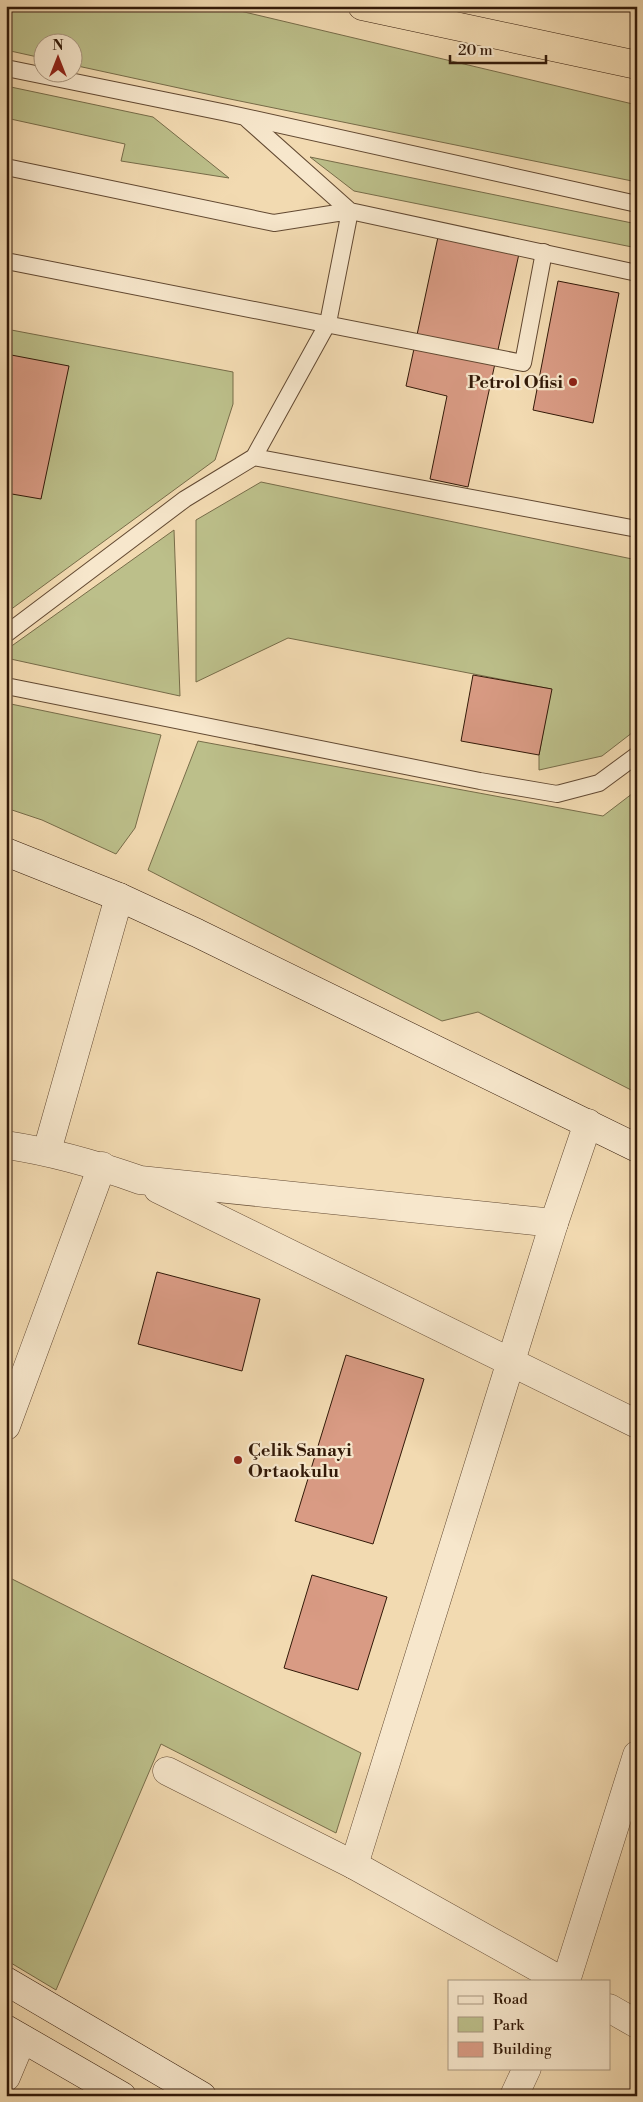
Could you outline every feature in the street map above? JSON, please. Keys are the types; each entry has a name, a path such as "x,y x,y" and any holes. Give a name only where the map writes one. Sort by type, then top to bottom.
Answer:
{"highway":[{"path":"362,6 637,66"}],"street":[{"path":"6,852 118,897 637,1148"},
{"path":"47,1151 118,897"},
{"path":"354,1865 554,1223 588,1124"},
{"path":"6,1145 47,1151 102,1166 140,1180 637,1424"},
{"path":"6,1426 16,1368 102,1166"},
{"path":"140,1180 554,1223"},
{"path":"566,1980 637,1755"},
{"path":"167,1771 354,1865 560,1980"},
{"path":"6,1981 202,2096"},
{"path":"610,2009 637,2024"},
{"path":"6,2077 14,2034 122,2096"},
{"path":"514,2096 526,2070"}],"lane":[{"path":"6,68 246,118 637,204"},
{"path":"246,118 350,211"},
{"path":"6,167 274,223 350,211 637,273"},
{"path":"6,634 185,499 254,457 328,323 350,211"},
{"path":"6,261 523,363 544,252"},
{"path":"254,457 637,529"},
{"path":"6,686 470,779 557,794 599,783 637,755"}],"green space":[{"path":"6,6 219,6 637,105 637,182 82,67 82,32 32,32 32,56 6,50"},
{"path":"6,86 153,117 229,178 121,161 125,144 6,118"},
{"path":"310,157 637,224 637,248 354,191"},
{"path":"6,329 233,372 233,404 215,460 6,613"},
{"path":"261,482 637,560 637,729 602,756 539,770 539,755 551,689 288,638 196,682 196,520"},
{"path":"174,530 180,696 6,658 6,650"},
{"path":"6,703 161,735 135,828 116,854 42,820 6,808"},
{"path":"198,741 603,816 637,790 637,1093 478,1012 442,1021 148,870"},
{"path":"6,1576 361,1753 336,1833 161,1744 56,1990 6,1960"}],"building":[{"path":"441,223 522,240 468,487 430,479 447,396 406,386"},
{"path":"558,281 619,293 593,423 533,410"},
{"path":"6,354 69,366 41,499 6,493"},
{"path":"473,675 552,689 539,755 461,741"},
{"path":"157,1272 260,1299 242,1371 138,1344"},
{"path":"346,1355 424,1379 373,1544 295,1521"},
{"path":"312,1575 387,1597 358,1690 284,1668"}],"place":[{"name":"Petrol Ofisi","path":"573,382"},
{"name":"Çelik Sanayi Ortaokulu","path":"238,1460"}]}
